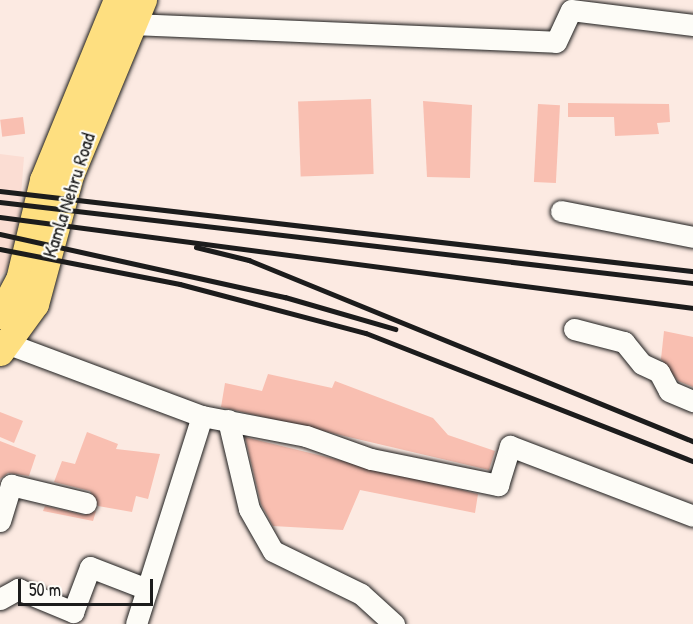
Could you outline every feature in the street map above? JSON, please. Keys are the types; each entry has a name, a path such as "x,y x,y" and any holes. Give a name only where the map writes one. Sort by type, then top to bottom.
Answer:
{"main road":[{"name":"Kamla Nehru Road","path":"0,315 19,280 44,180 117,0"},
{"name":"Kamla Nehru Road","path":"5,348 35,304 70,175 143,0"}],"street":[{"path":"132,24 556,42 572,10 693,25"},
{"path":"561,211 693,237"},
{"path":"574,329 624,342 642,364 659,372 669,391 693,401"},
{"path":"5,348 202,416 306,436 371,459 498,485 510,446 693,516"},
{"path":"136,624 202,416"},
{"path":"228,420 249,509 273,551 361,594 394,624"},
{"path":"0,521 6,483 86,503"},
{"path":"0,599 18,589 73,612 90,567 147,589"}],"shaded area":[{"path":"0,154 24,157 16,259 0,277"}],"building":[{"path":"371,99 374,174 301,177 298,102"},
{"path":"423,101 472,105 470,178 427,177"},
{"path":"568,103 669,104 670,122 657,123 659,134 615,136 614,117 568,117"},
{"path":"538,104 560,105 556,183 534,182"},
{"path":"23,117 25,134 2,137 0,120"},
{"path":"664,331 693,337 693,387 678,381 661,359"},
{"path":"268,374 332,388 335,381 433,418 448,435 495,451 489,470 221,407 225,383 262,391"},
{"path":"0,412 23,421 14,443 0,437"},
{"path":"87,432 118,444 116,449 160,454 148,499 136,496 132,512 98,506 90,491 54,482 62,461 75,464"},
{"path":"245,437 478,494 475,513 360,490 343,530 273,526 261,504"},
{"path":"0,441 36,455 29,476 8,473 0,479"},
{"path":"45,506 84,515 96,511 93,521 43,511"}],"railway":[{"path":"0,191 693,271"},
{"path":"0,202 693,283"},
{"path":"0,217 693,308"},
{"path":"0,234 285,297 395,329"},
{"path":"196,247 249,260 693,441"},
{"path":"0,249 180,284 366,333 693,461"}]}
